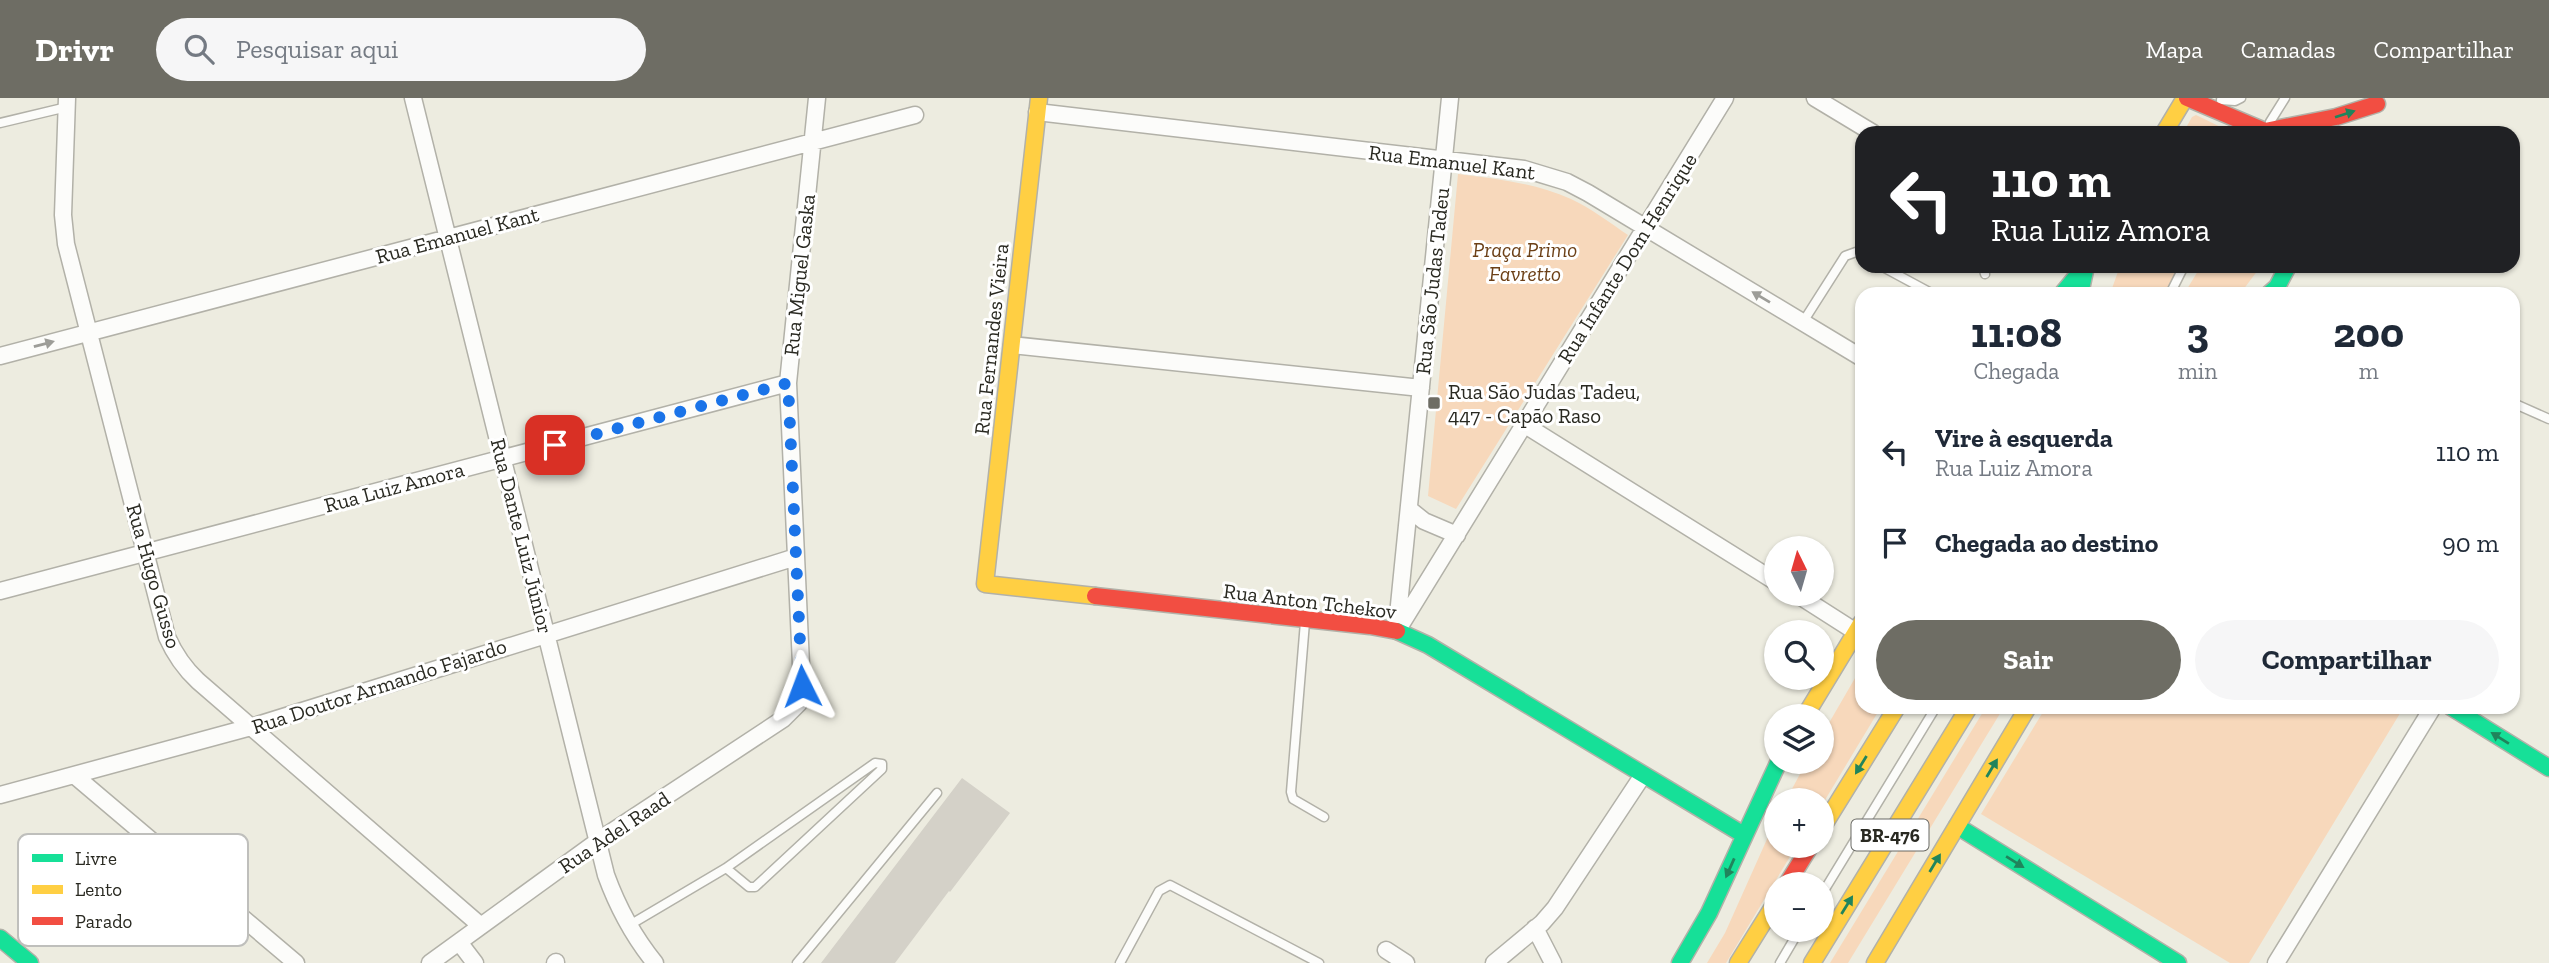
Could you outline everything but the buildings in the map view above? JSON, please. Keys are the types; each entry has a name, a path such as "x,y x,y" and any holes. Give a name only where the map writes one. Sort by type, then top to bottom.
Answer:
{"main road":[{"path":"2168,126 2186,98 2250,126"},
{"path":"2293,126 2336,117 2379,101"},
{"path":"2365,123 2379,101"},
{"name":"Rua Fernandes Vieira","path":"985,584 1038,105"},
{"path":"2068,287 2079,273"},
{"name":"Rua Anton Tchekov","path":"985,584 1397,631 1428,645 1744,835"},
{"path":"1812,704 1855,634"},
{"name":"BR-476","path":"1834,809 1893,714"},
{"name":"BR-476","path":"1812,963 1965,714"},
{"path":"1875,963 2024,714"},
{"path":"2462,714 2549,768"},
{"path":"1680,963 1709,913 1773,774"},
{"path":"1957,826 2178,963"},
{"path":"1738,963 1764,921"},
{"path":"0,939 30,963"}],"street":[{"name":"Rua Dante Luiz Júnior","path":"413,98 598,841 615,900 628,926 655,963"},
{"name":"Rua Miguel Gaska","path":"799,703 802,686 788,383 817,98"},
{"name":"Rua São Judas Tadeu","path":"1397,631 1450,98"},
{"name":"Rua Infante Dom Henrique","path":"1397,631 1725,98"},
{"path":"1815,98 1861,126"},
{"name":"Rua Hugo Gusso","path":"67,102 63,229 145,553 173,651 184,668 481,926"},
{"name":"Rua Emanuel Kant","path":"1038,105 1546,174 1567,181 1855,354"},
{"name":"Rua Emanuel Kant","path":"0,356 915,115"},
{"path":"1012,345 1421,388"},
{"name":"Rua Luiz Amora","path":"0,591 788,383"},
{"path":"1525,425 1764,574"},
{"path":"1409,509 1424,521 1457,535"},
{"name":"Rua Doutor Armando Fajardo","path":"0,795 251,727 796,557"},
{"path":"1819,606 1855,625"},
{"name":"Rua Adel Raad","path":"430,963 598,841 783,719 799,703"},
{"path":"2276,963 2429,714"},
{"path":"74,775 144,834"},
{"path":"1494,963 1535,928 1568,891 1643,775"},
{"path":"248,922 296,963"},
{"path":"1535,928 1553,963"},
{"path":"459,942 475,963"},
{"path":"1386,950 1406,963"}],"lane":[{"path":"2193,98 2235,101 2241,98"},
{"path":"2268,126 2285,98"},
{"path":"0,123 67,102"},
{"path":"1803,323 1845,256 1855,253"},
{"path":"1894,273 1920,287"},
{"path":"2520,406 2549,419"},
{"path":"1306,620 1291,792 1293,799 1324,817"},
{"path":"1834,874 1932,714"},
{"path":"628,926 726,869 875,763 882,764 881,769 755,887 749,887 726,869"},
{"path":"797,963 937,793"},
{"path":"1120,963 1159,891 1170,885 1319,963"},
{"path":"1780,963 1792,942"}],"green space":[{"path":"2196,115 2219,126 2187,126"},
{"name":"Praça Primo Favretto","path":"1458,174 1544,189 1586,207 1628,235 1456,509 1428,496"},
{"path":"2118,273 2176,273 2168,287 2112,287"},
{"path":"2197,273 2256,273 2245,287 2188,287"},
{"path":"1855,678 1855,714 1877,714 1832,788 1792,788 1800,774 1834,774 1834,714"},
{"path":"1982,714 2000,714 1848,963 1830,963"},
{"path":"2042,714 2400,714 2249,963 2230,963 1981,814"},
{"path":"1764,846 1764,858 1789,858 1781,872 1764,872 1764,900 1726,963 1707,963 1725,933"}],"traffic: fast":[{"path":"2068,287 2079,273"},
{"path":"2082,287 2084,273"},
{"path":"2277,287 2284,273"},
{"path":"1397,631 1428,645 1744,835"},
{"path":"2462,714 2549,768"},
{"path":"1680,963 1709,913 1773,774"},
{"path":"1957,826 2178,963"},
{"path":"0,938 30,963"}],"traffic: slow":[{"path":"1039,98 985,584 1095,596"},
{"path":"2168,126 2185,98"},
{"path":"1812,704 1855,634"},
{"path":"1834,809 1893,714"},
{"path":"1812,963 1965,714"},
{"path":"1875,963 2024,714"},
{"path":"1738,963 1764,921"}],"traffic: jam":[{"path":"2187,98 2253,126"},
{"path":"2290,126 2336,117 2377,104"},
{"path":"1095,596 1397,631"},
{"path":"1794,872 1803,858"}],"place":[{"name":"Rua São Judas Tadeu, 447 - Capão Raso","path":"1434,403"}],"route":[{"path":"555,445 788,383 802,686"}]}
